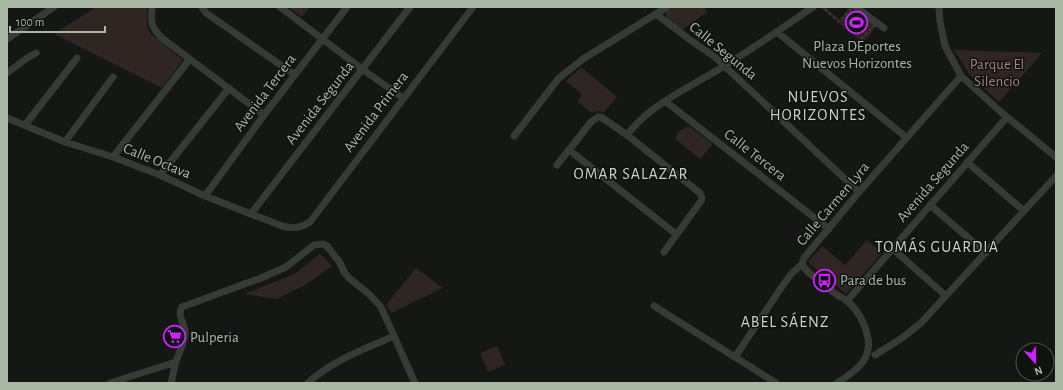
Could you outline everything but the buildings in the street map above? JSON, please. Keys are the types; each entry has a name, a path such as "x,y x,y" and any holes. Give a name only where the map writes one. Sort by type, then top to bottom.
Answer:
{"street":[{"path":"7,39 54,7"},
{"path":"152,7 151,22 154,30 162,38 264,115"},
{"path":"202,7 206,13 295,75"},
{"path":"280,7 403,98"},
{"name":"Avenida Tercera","path":"205,196 264,115 347,7"},
{"name":"Avenida Segunda","path":"251,214 410,7"},
{"name":"Avenida Primera","path":"296,228 304,226 310,222 472,7"},
{"path":"514,136 559,78 583,59 667,7"},
{"path":"627,135 642,118 665,101 724,66 813,7"},
{"path":"856,7 884,28"},
{"path":"939,7 940,22 945,46 961,76 1007,117 1056,157"},
{"name":"Calle Segunda","path":"656,14 689,40 716,58 859,192"},
{"path":"777,32 907,138"},
{"path":"7,73 36,53"},
{"path":"25,126 77,58"},
{"path":"114,157 190,59"},
{"name":"Calle Carmen Lyra","path":"837,383 860,366 866,355 868,343 866,330 863,320 856,309 806,271 802,264 804,258 859,192 961,76"},
{"path":"65,142 114,77"},
{"path":"160,175 229,88"},
{"name":"Calle Tercera","path":"665,101 829,229"},
{"path":"557,165 591,122 598,117 627,135 700,193 702,195 701,201 664,252"},
{"name":"Avenida Segunda","path":"847,301 1007,117"},
{"name":"Calle Octava","path":"7,118 65,142 114,157 160,175 205,196 282,226 296,228"},
{"path":"569,150 676,234"},
{"path":"967,162 1024,211"},
{"path":"875,355 902,338 921,323 1056,176"},
{"path":"930,205 986,253"},
{"path":"171,383 185,333 180,315 182,307 262,278 286,267 314,245 318,244 327,246 349,278 369,294 381,307 415,383"},
{"path":"893,249 946,296"},
{"path":"735,357 781,288 792,273 802,264"},
{"path":"654,306 776,383"},
{"path":"308,383 317,374 332,365 394,336"},
{"path":"110,383 176,362"}],"green space":[{"path":"96,7 147,7 147,26 150,33 183,60 162,88 54,34"},
{"path":"288,7 310,7 302,17"},
{"path":"673,7 704,7 707,12 682,30 667,20 665,12"},
{"path":"820,7 826,7 840,20 848,9 846,7 853,7 877,25 863,43"},
{"name":"Parque El Silencio","path":"954,50 1042,53 999,102 970,75"},
{"path":"581,67 617,97 604,112 597,111 592,113 578,102 582,94 566,81"},
{"path":"689,126 713,144 700,159 675,139 679,131"},
{"path":"867,240 882,253 846,294 808,262 822,246 845,265"},
{"path":"320,254 332,266 305,285 276,299 245,294 294,274"},
{"path":"416,268 443,288 391,313 386,305"},
{"path":"497,346 505,365 488,372 480,353"}],"place":[{"name":"Plaza DEportes Nuevos Horizontes","path":"857,23"},
{"name":"Para de bus","path":"825,280"},
{"name":"Pulperia","path":"175,337"}],"district":[{"name":"NUEVOS HORIZONTES","path":"818,106"},
{"name":"OMAR SALAZAR","path":"631,174"},
{"name":"TOMÁS GUARDIA","path":"937,247"},
{"name":"ABEL SÁENZ","path":"785,322"}]}
